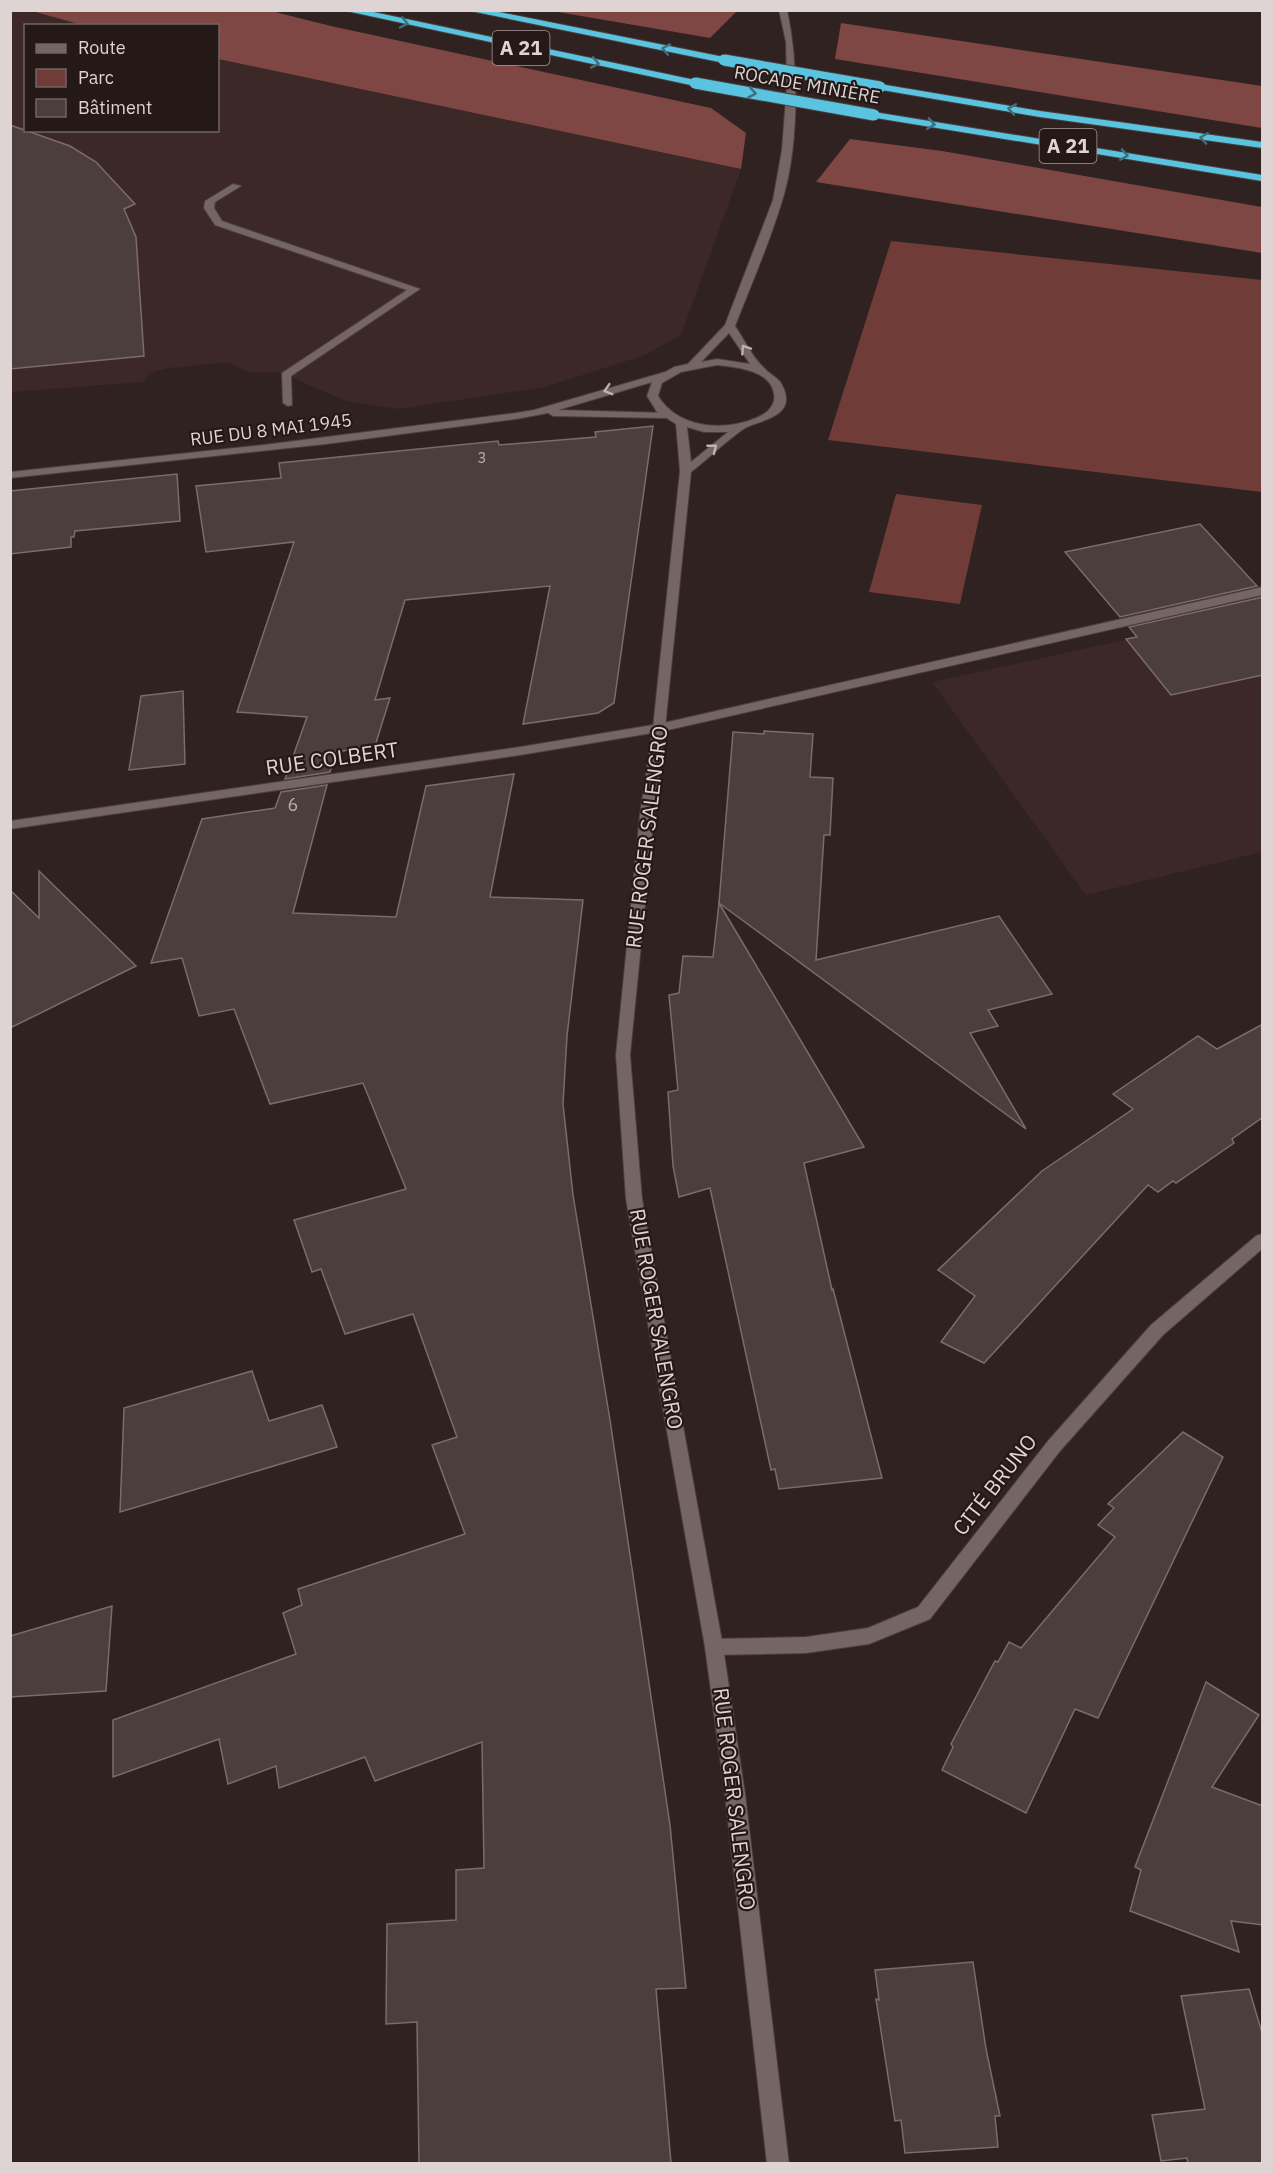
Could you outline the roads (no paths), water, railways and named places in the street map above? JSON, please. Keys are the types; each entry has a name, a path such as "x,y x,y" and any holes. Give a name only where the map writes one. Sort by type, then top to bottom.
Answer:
{"highway":[{"name":"ROCADE MINIÈRE","path":"347,10 695,83 874,115 1263,178"},
{"name":"ROCADE MINIÈRE","path":"471,10 724,60 880,87 1040,114 1263,145"}],"street":[{"path":"693,364 730,326 778,200 788,150 790,42 783,10"},
{"path":"236,186 210,201 209,208 218,223 416,289 286,375 288,403"},
{"path":"730,326 760,371"},
{"path":"664,375 655,384 652,394 655,405 665,415 681,423 710,428 741,426 760,421 773,412 780,402 780,391 773,380 760,371 717,362 693,364"},
{"name":"RUE DU 8 MAI 1945","path":"10,475 307,445 536,412 664,375 693,364"},
{"name":"RUE DU 8 MAI 1945","path":"536,412 665,415"},
{"name":"RUE ROGER SALENGRO","path":"681,423 686,471 659,728 647,815 623,1055 634,1199 714,1647 735,1794 778,2163"},
{"path":"686,471 741,426"},
{"name":"RUE COLBERT","path":"10,825 520,751 659,728 1263,591"},
{"name":"CITÉ BRUNO","path":"714,1647 806,1645 869,1636 924,1613 1054,1446 1157,1330 1263,1240"}]}
